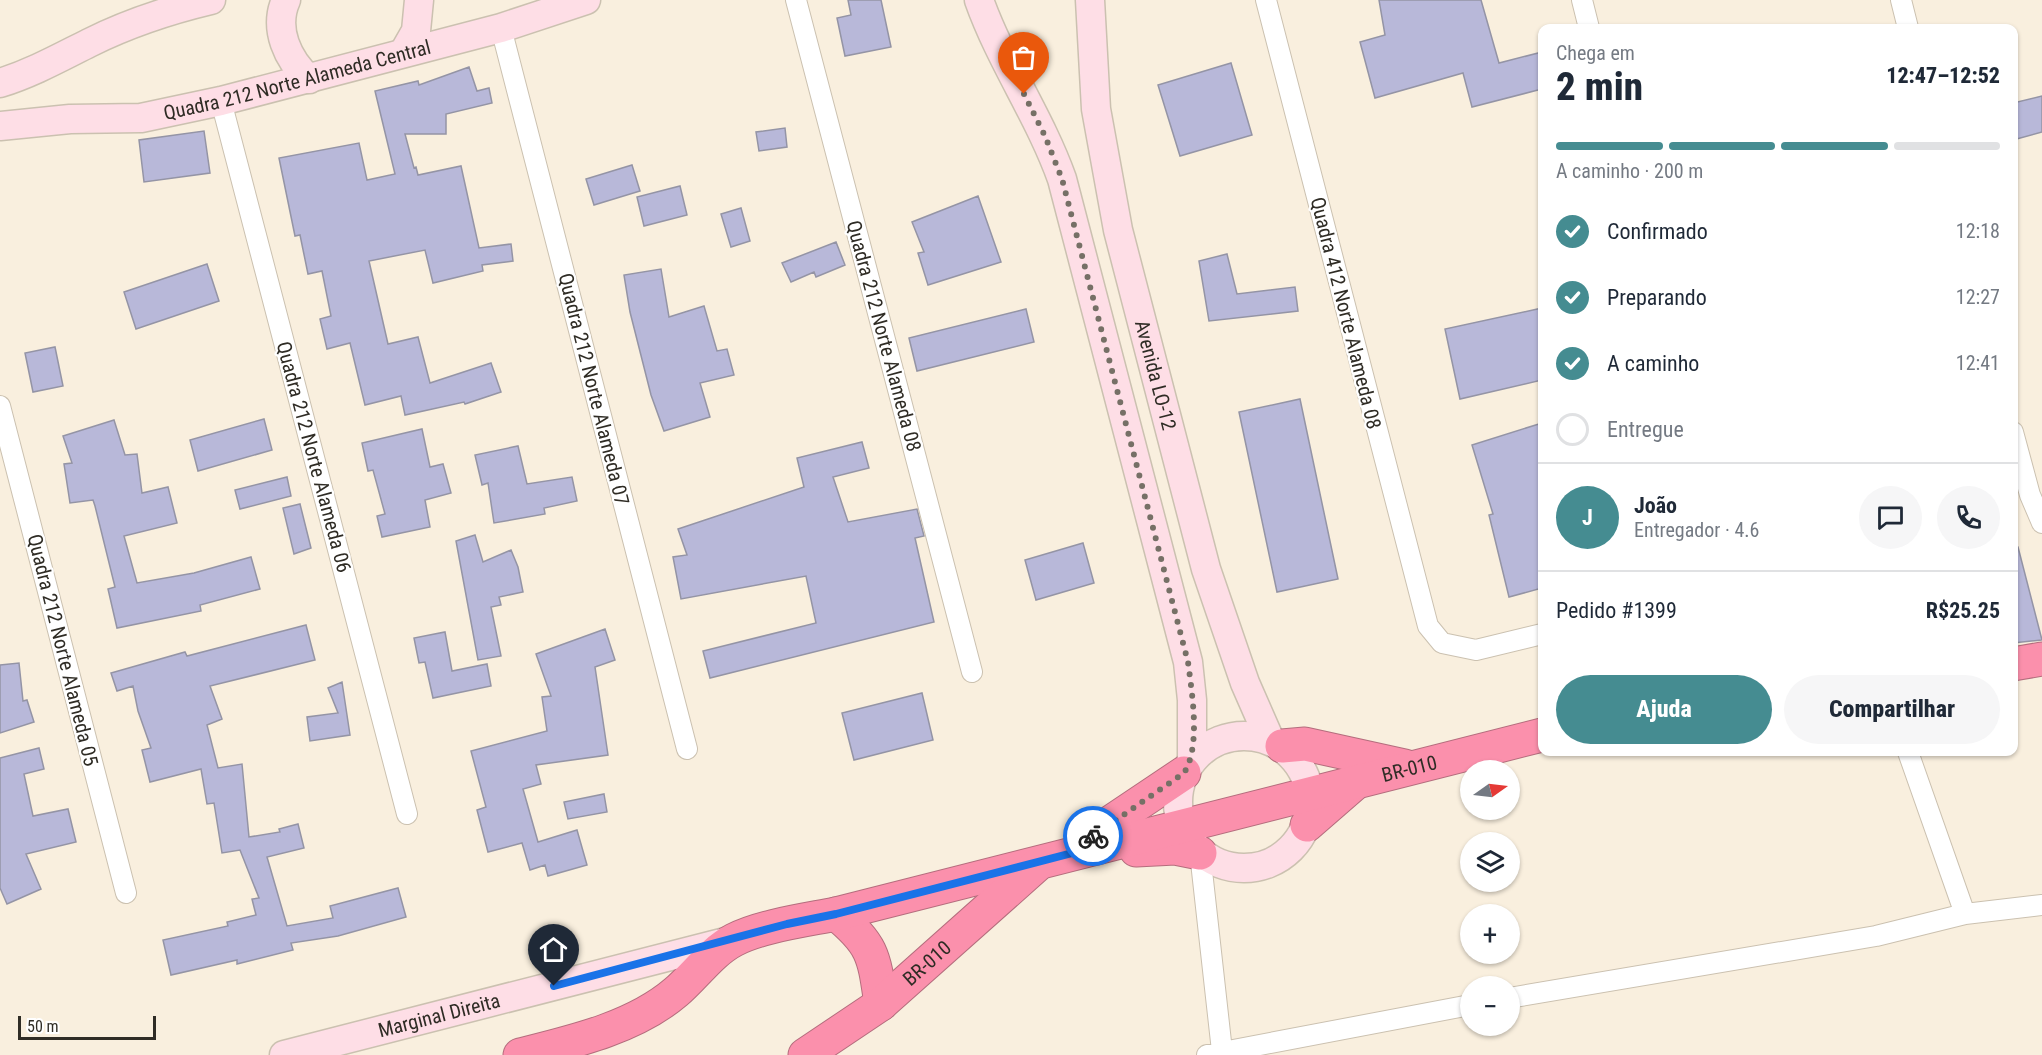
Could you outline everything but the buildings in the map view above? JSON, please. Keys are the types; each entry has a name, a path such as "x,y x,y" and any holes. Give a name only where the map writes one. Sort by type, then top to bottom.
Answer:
{"highway":[{"path":"2018,663 2042,659"},
{"name":"BR-010","path":"734,940 787,924 836,914 1538,736"},
{"path":"1276,743 1305,744 1410,768"},
{"path":"1188,767 1102,828 1088,849 1116,851 1175,848 1200,853"},
{"path":"1307,825 1358,781"},
{"name":"BR-010","path":"805,1055 837,1045 1042,861"},
{"path":"836,914 867,943 874,960 881,1004"},
{"path":"519,1055 562,1044 635,1018 675,993 706,962 734,940"}],"street":[{"path":"286,0 280,17 285,46 299,70 309,79"},
{"path":"404,52 416,31 419,0"},
{"name":"Quadra 212 Norte Alameda Central","path":"0,126 50,120 141,118 221,101 501,28 586,0"},
{"name":"Quadra 212 Norte Alameda 08","path":"796,0 972,672"},
{"name":"Avenida LO-12","path":"979,0 990,28 1045,136 1062,179 1188,662 1192,700 1188,767 1179,790 1178,808 1182,825"},
{"name":"Avenida LO-12","path":"1090,0 1096,109 1118,230 1206,569 1245,683 1276,743 1295,759 1305,775 1310,793"},
{"name":"Quadra 412 Norte Alameda 08","path":"1266,0 1428,626 1443,643 1476,650 1538,635"},
{"path":"1582,0 1588,24"},
{"path":"1901,0 1907,24"},
{"path":"0,83 63,58 135,23 200,1"},
{"name":"Quadra 212 Norte Alameda 07","path":"501,28 687,749"},
{"name":"Quadra 212 Norte Alameda 06","path":"221,101 407,813"},
{"name":"Quadra 212 Norte Alameda 05","path":"0,406 126,893"},
{"path":"2018,451 2030,495 2042,523"},
{"path":"1188,767 1208,746 1228,737 1249,735 1276,743"},
{"path":"1909,756 1965,914"},
{"path":"1200,853 1229,867 1250,868 1271,863 1289,852 1307,825 1310,793"},
{"path":"1182,825 1200,853 1215,1053 1460,1007"},
{"path":"1520,996 1876,936 1965,914 2042,905"},
{"name":"Marginal Direita","path":"284,1055 734,940"}],"way so far":[{"path":"1024,94 1054,156 1062,179 1188,662 1192,700 1192,760 1184,773 1093,836"}],"route":[{"path":"554,986 734,940 787,924 836,914 1080,851 1093,836"}]}
